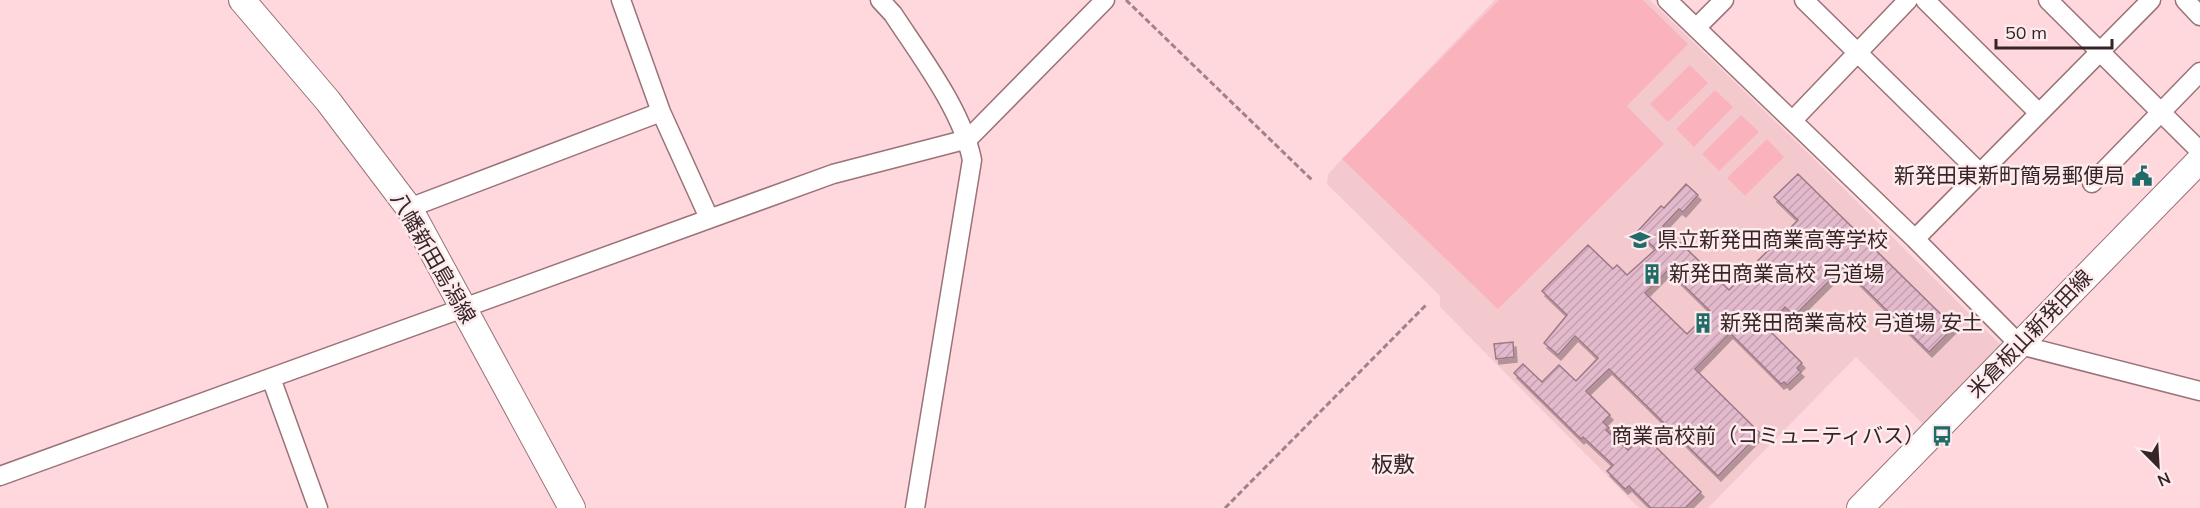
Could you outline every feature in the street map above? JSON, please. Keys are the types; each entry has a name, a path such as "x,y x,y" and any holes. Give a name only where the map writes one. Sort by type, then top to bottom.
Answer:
{"main road":[{"name":"八幡新田島潟線","path":"242,0 328,101 409,208 572,508"},
{"name":"米倉板山新発田線","path":"1860,508 2200,160"}],"street":[{"path":"621,0 661,112 708,218"},
{"path":"880,0 893,14 924,62 968,139 972,160 915,508"},
{"path":"0,476 832,174 968,139 1105,0"},
{"path":"1667,0 1915,239 2020,345 2200,391"},
{"path":"1696,28 1724,0"},
{"path":"1804,0 1980,173"},
{"path":"1793,120 1908,0"},
{"path":"1925,0 2039,113"},
{"path":"2048,0 2200,151"},
{"path":"1915,239 2151,0"},
{"path":"2185,0 2200,16"},
{"path":"2092,183 2200,72"},
{"path":"409,208 661,112"},
{"path":"271,378 318,508"}],"path":[{"path":"1126,0 1312,180"},
{"path":"1225,508 1426,304"}],"shaded area":[{"name":"県立新発田商業高等学校","path":"1495,0 1650,0 2003,347 1925,426 1856,357 1708,508 1639,508 1440,307 1440,296 1327,184 1328,174"},
{"path":"1499,0 1643,0 1688,44 1627,106 1664,144 1498,309 1342,159"},
{"path":"1690,65 1708,83 1668,122 1650,104"},
{"path":"1715,90 1733,107 1694,147 1676,129"},
{"path":"1741,115 1759,132 1719,171 1702,154"},
{"path":"1767,139 1784,157 1745,196 1727,178"}],"building":[{"path":"1798,174 1954,327 1929,352 1843,267 1794,316 1785,307 1766,327 1802,363 1797,368 1801,372 1787,385 1784,382 1781,384 1730,333 1695,369 1760,433 1718,476 1609,369 1586,391 1610,415 1603,422 1609,428 1606,430 1628,450 1643,434 1701,492 1685,508 1651,508 1629,486 1625,489 1607,471 1613,465 1583,437 1581,439 1514,373 1523,364 1542,382 1559,365 1576,381 1598,358 1575,336 1558,355 1544,343 1567,315 1542,291 1588,245 1613,269 1617,265 1627,275 1656,249 1637,232 1686,184 1698,195 1683,212 1679,209 1663,226 1729,290 1798,220 1774,197","holes":["1668,270 1710,311 1687,334 1645,293"]},
{"path":"1513,342 1514,357 1496,359 1494,344"}],"place":[{"name":"新発田東新町簡易郵便局","path":"2142,176"},
{"name":"県立新発田商業高等学校","path":"1640,240"},
{"name":"新発田商業高校 弓道場","path":"1652,274"},
{"name":"新発田商業高校 弓道場 安土","path":"1703,323"},
{"name":"商業高校前（コミュニティバス）","path":"1942,436"}],"district":[{"name":"板敷","path":"1393,464"}]}
